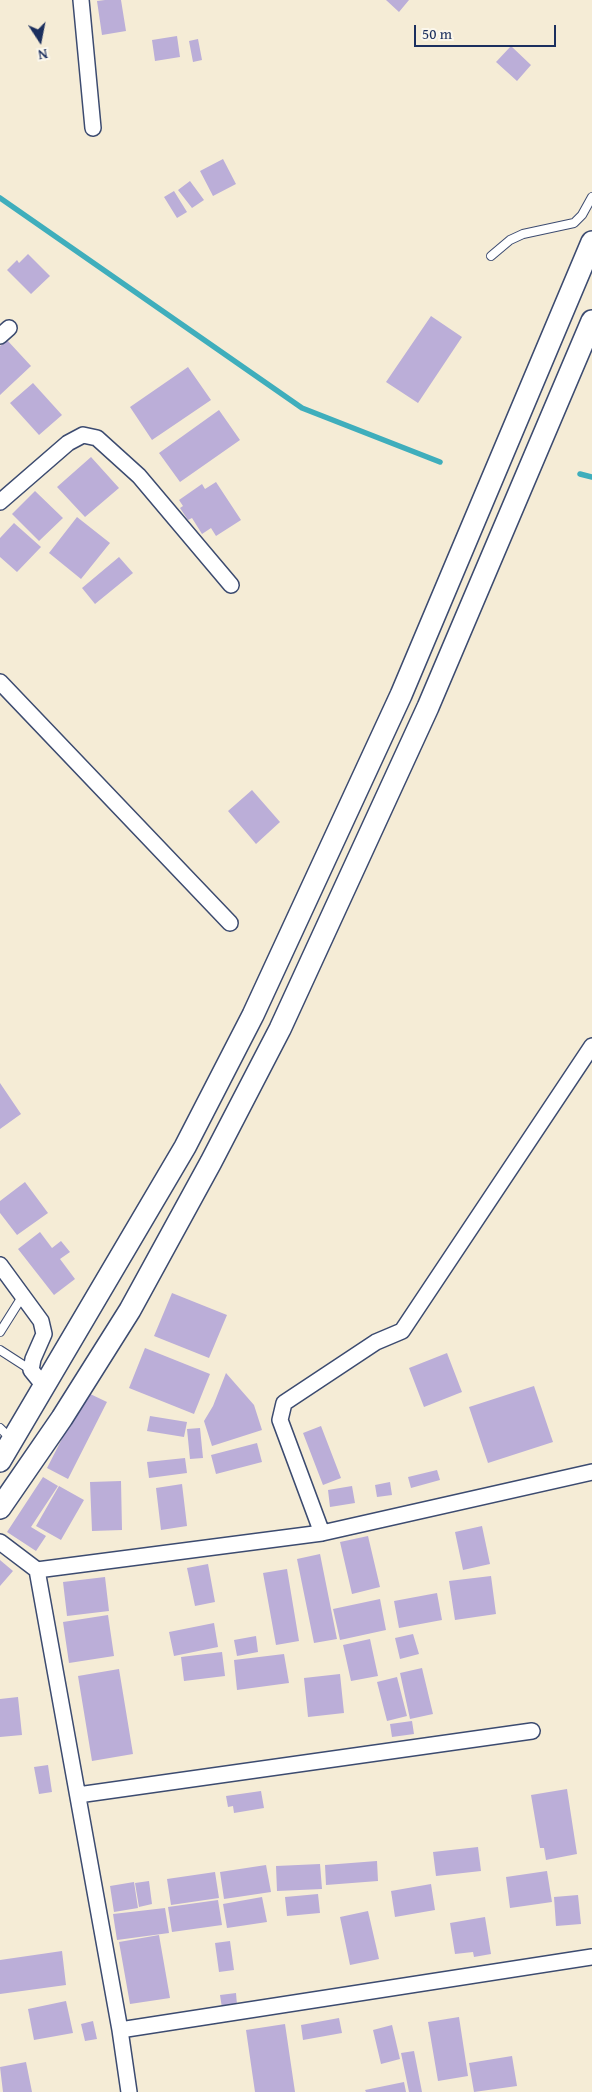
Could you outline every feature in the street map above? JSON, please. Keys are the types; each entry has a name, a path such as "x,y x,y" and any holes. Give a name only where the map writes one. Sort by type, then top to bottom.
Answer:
{"main road":[{"path":"0,1461 7,1435 37,1378 184,1147 253,1016 401,695 592,242"},
{"path":"0,1508 62,1418 130,1310 211,1162 280,1028 428,707 592,321"}],"street":[{"path":"82,0 94,128"},
{"path":"0,502 68,443 83,435 97,438 138,476 230,585"},
{"path":"0,682 230,923"},
{"path":"322,1533 280,1420 284,1404 376,1342 402,1332 592,1046"},
{"path":"0,1265 41,1321 44,1334 33,1358 37,1378"},
{"path":"37,1570 322,1533 592,1472"},
{"path":"0,1542 37,1570 120,2030 129,2092"},
{"path":"78,1795 532,1731"},
{"path":"120,2030 592,1957"}],"lane":[{"path":"491,256 510,240 522,234 574,223 582,216 592,197"},
{"path":"0,1332 22,1297"},
{"path":"0,1350 37,1378"}],"building":[{"path":"121,0 126,31 102,35 97,1"},
{"path":"386,0 409,0 399,12"},
{"path":"177,36 180,57 155,61 152,40"},
{"path":"198,39 202,60 193,62 189,41"},
{"path":"511,46 531,65 517,81 496,62"},
{"path":"223,159 236,184 213,196 200,171"},
{"path":"190,181 204,200 192,208 178,190"},
{"path":"174,191 187,212 177,218 164,197"},
{"path":"28,254 50,276 31,294 7,270 17,260 19,263"},
{"path":"431,316 462,337 418,403 386,382"},
{"path":"7,340 31,366 0,395 0,346"},
{"path":"188,367 211,400 152,440 130,407"},
{"path":"33,383 62,415 39,435 10,403"},
{"path":"219,410 240,440 180,482 159,453"},
{"path":"91,457 119,488 85,517 57,487"},
{"path":"216,482 241,520 216,536 211,528 202,534 192,518 188,520 180,508 183,506 179,500 202,484 205,489"},
{"path":"35,491 63,518 39,541 12,514"},
{"path":"77,517 110,543 81,579 49,553"},
{"path":"14,523 41,547 17,572 0,557 0,538"},
{"path":"119,557 133,573 95,604 82,588"},
{"path":"252,790 280,822 256,844 228,811"},
{"path":"0,1083 21,1114 0,1129"},
{"path":"25,1182 48,1213 17,1235 0,1213 0,1201"},
{"path":"40,1232 52,1248 61,1241 70,1252 60,1259 75,1279 54,1295 18,1249"},
{"path":"172,1293 227,1315 209,1358 154,1336"},
{"path":"145,1348 210,1374 194,1414 129,1388"},
{"path":"447,1353 462,1392 424,1407 409,1368"},
{"path":"226,1373 254,1405 262,1430 212,1446 204,1421 213,1406"},
{"path":"534,1386 553,1442 488,1463 469,1407"},
{"path":"86,1392 107,1402 68,1479 47,1468"},
{"path":"150,1416 187,1422 184,1437 147,1431"},
{"path":"321,1426 341,1478 323,1485 303,1433"},
{"path":"200,1428 203,1458 190,1459 187,1429"},
{"path":"257,1443 262,1462 216,1474 211,1455"},
{"path":"185,1458 187,1473 149,1478 147,1462"},
{"path":"437,1470 440,1480 411,1488 408,1477"},
{"path":"43,1477 58,1486 31,1527 46,1536 36,1551 7,1532"},
{"path":"121,1481 122,1530 92,1531 90,1482"},
{"path":"390,1482 392,1495 377,1497 375,1485"},
{"path":"182,1484 187,1526 161,1530 156,1488"},
{"path":"59,1486 84,1500 61,1540 36,1526"},
{"path":"352,1486 355,1503 330,1507 328,1490"},
{"path":"482,1526 490,1564 463,1570 455,1532"},
{"path":"368,1536 380,1587 352,1594 340,1542"},
{"path":"320,1554 337,1639 314,1643 297,1559"},
{"path":"0,1560 13,1571 0,1586"},
{"path":"208,1564 215,1602 195,1606 187,1568"},
{"path":"287,1569 299,1641 276,1645 263,1573"},
{"path":"491,1576 496,1614 455,1620 449,1581"},
{"path":"105,1577 109,1611 67,1616 63,1582"},
{"path":"437,1593 442,1620 399,1628 394,1601"},
{"path":"380,1599 386,1630 340,1640 333,1609"},
{"path":"108,1615 114,1656 69,1663 63,1622"},
{"path":"214,1623 218,1647 174,1656 169,1632"},
{"path":"413,1634 419,1654 400,1659 395,1638"},
{"path":"256,1636 258,1652 237,1656 234,1640"},
{"path":"370,1639 378,1676 351,1681 343,1645"},
{"path":"222,1652 225,1676 184,1681 181,1657"},
{"path":"284,1654 289,1683 237,1690 234,1660"},
{"path":"422,1668 433,1714 410,1719 400,1673"},
{"path":"119,1669 133,1754 92,1761 78,1676"},
{"path":"340,1674 344,1713 308,1717 304,1678"},
{"path":"397,1677 407,1716 387,1721 377,1682"},
{"path":"18,1697 22,1735 0,1737 0,1699"},
{"path":"412,1721 414,1734 392,1737 390,1724"},
{"path":"48,1765 52,1792 39,1794 34,1767"},
{"path":"567,1789 577,1854 546,1860 544,1848 540,1848 531,1795"},
{"path":"261,1791 264,1808 234,1813 233,1806 228,1807 226,1796"},
{"path":"478,1847 481,1871 436,1876 433,1852"},
{"path":"377,1861 378,1881 326,1885 325,1865"},
{"path":"320,1864 322,1889 277,1891 276,1866"},
{"path":"266,1865 271,1892 224,1899 220,1872"},
{"path":"547,1871 552,1902 510,1908 506,1877"},
{"path":"215,1872 219,1898 171,1905 167,1879"},
{"path":"149,1881 152,1904 139,1907 135,1883"},
{"path":"134,1882 138,1908 114,1912 110,1886"},
{"path":"431,1884 435,1910 395,1917 391,1891"},
{"path":"318,1894 320,1913 287,1916 285,1897"},
{"path":"578,1895 581,1924 556,1926 554,1897"},
{"path":"262,1897 267,1922 227,1928 223,1904"},
{"path":"218,1900 222,1925 172,1932 168,1907"},
{"path":"165,1908 169,1933 117,1940 113,1914"},
{"path":"368,1911 379,1959 350,1965 340,1917"},
{"path":"485,1917 491,1954 474,1957 473,1952 455,1954 450,1923"},
{"path":"159,1935 170,1998 130,2004 119,1942"},
{"path":"230,1941 234,1970 219,1972 215,1943"},
{"path":"62,1951 66,1985 0,1994 0,1960"},
{"path":"236,1993 237,2005 222,2008 220,1995"},
{"path":"66,2001 73,2033 34,2040 28,2009"},
{"path":"459,2017 468,2076 438,2081 428,2022"},
{"path":"339,2018 342,2033 303,2040 301,2025"},
{"path":"93,2021 97,2039 85,2041 81,2024"},
{"path":"285,2024 295,2092 255,2092 246,2030"},
{"path":"392,2025 400,2059 381,2064 373,2030"},
{"path":"414,2051 422,2092 409,2092 401,2053"},
{"path":"512,2056 517,2086 474,2092 469,2063"},
{"path":"26,2062 32,2092 3,2092 0,2067"},
{"path":"404,2082 406,2092 366,2092 365,2090"}],"waterway":[{"path":"0,198 302,408 440,462"},
{"path":"580,474 592,477"}]}
